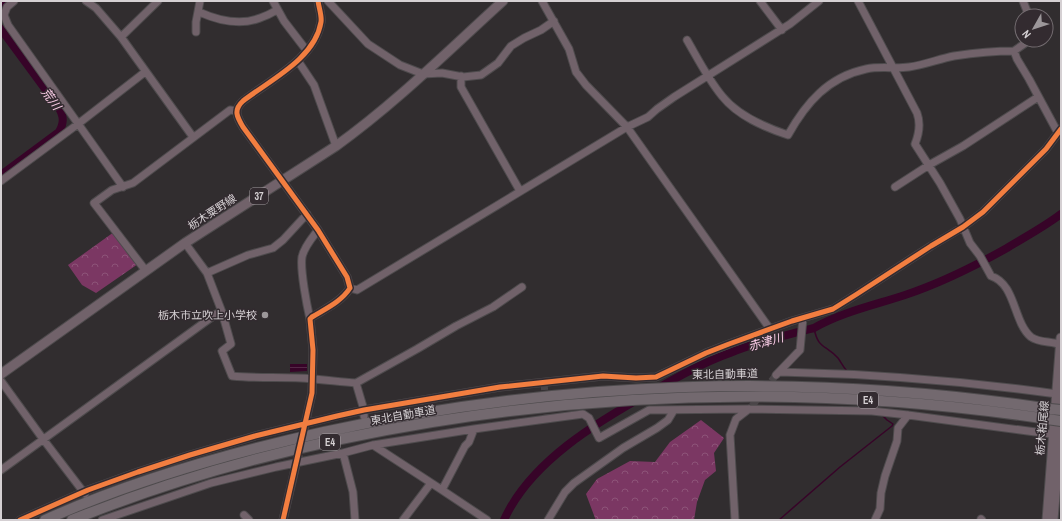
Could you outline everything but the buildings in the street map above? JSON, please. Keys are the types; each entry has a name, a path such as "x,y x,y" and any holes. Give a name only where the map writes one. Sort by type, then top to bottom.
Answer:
{"highway":[{"name":"東北自動車道","path":"45,520 151,479 245,451 306,436 401,416 548,396 620,390 757,385 854,388 910,392 1050,406 1061,410"},
{"name":"東北自動車道","path":"72,520 128,498 194,477 248,461 316,445 404,427 469,416 597,402 688,397 749,396 852,398 965,408 1061,421"},
{"path":"1050,406 1061,405"}],"main road":[{"name":"栃木粟野線","path":"1,374 185,243 336,146 371,120 503,1"},
{"name":"栃木粕尾線","path":"1054,520 1058,435 1057,394 1061,338"},
{"name":"栃木粕尾線","path":"1047,520 1061,421"}],"street":[{"path":"14,1 7,6 4,15 8,25 124,187"},
{"path":"86,1 96,8 121,37 193,137"},
{"path":"121,37 158,1"},
{"path":"196,32 196,22 200,1"},
{"path":"273,1 284,21 307,51"},
{"path":"310,319 337,302 346,294 350,288 347,277 307,214 243,127 237,117 237,111 238,106 252,94 298,61 307,51 316,38 321,21 318,1"},
{"path":"328,1 368,44 400,65 423,74 442,73 473,77 486,72 498,63 511,46 541,30 554,21"},
{"path":"542,1 569,49 576,72 586,85 627,126 770,329"},
{"path":"760,1 782,30"},
{"path":"350,288 357,290 627,126 648,117 656,109 782,30 820,1"},
{"path":"858,1 917,113 920,121 919,134 915,144 929,165 960,219 970,243 980,256 991,276 999,278 1004,284 1020,319 1030,336 1036,340 1061,344"},
{"path":"199,12 217,19 239,22 259,19 277,10"},
{"path":"687,40 708,76 722,96 738,111 764,127 788,135 810,102 835,81 854,73 867,69 909,67 977,52 1014,51 1018,48"},
{"path":"20,520 125,476 190,455 364,413 500,387 603,376 656,378 706,353 770,329 833,309 963,227 983,212 1046,149 1060,131 1016,59 1014,51"},
{"path":"298,61 314,85 336,146"},
{"path":"1,181 145,72"},
{"path":"461,76 461,87 520,191"},
{"path":"895,187 929,165 963,146 1038,97"},
{"path":"146,270 94,203 112,190 133,183 230,110 237,111"},
{"path":"207,273 248,255 272,248 283,240 307,214"},
{"path":"305,427 312,393 313,350 302,256 308,243 318,230"},
{"path":"185,243 207,273 222,312 231,344 222,351 232,376 251,378 313,379 356,383 456,326 493,307 522,287"},
{"path":"1,470 216,314 222,312"},
{"path":"803,318 800,350 778,373 882,376 1004,387 1057,394"},
{"path":"1,380 85,494"},
{"path":"356,383 364,413"},
{"path":"102,520 211,483 373,445 583,414 589,418 599,438 649,410 750,408 872,411 1058,435"},
{"path":"735,520 730,435 736,419 750,408"},
{"path":"548,520 565,492 574,483 623,448 668,420 674,410"},
{"path":"876,520 880,509 881,493 885,476 897,441 898,428 908,415"},
{"path":"442,490 469,442 474,429"},
{"path":"373,445 486,520"},
{"path":"343,453 353,492 355,520"},
{"path":"283,520 298,456"},
{"path":"403,520 431,483"}],"green space":[{"path":"114,232 138,264 96,293 82,285 68,265"},
{"path":"701,420 724,438 714,453 716,471 705,480 697,502 694,520 596,520 586,494 597,479 630,461 655,462 670,442"}],"shaded area":[{"path":"290,364 307,364 307,371 290,372"}],"waterway":[{"name":"荒川","path":"1,7 7,1"},
{"name":"荒川","path":"1,29 59,108 63,120 59,132 1,175"},
{"name":"赤津川","path":"504,520 516,499 530,480 567,446 609,416 670,381 709,361 740,349 814,328 847,313 905,295 945,280 1007,248 1061,214"},
{"path":"814,328 820,343 838,358 847,371"},
{"path":"779,520 840,467 892,426 893,424 882,415"}],"tunnel":[{"path":"752,406 776,375"},
{"path":"544,383 547,418"}],"cycle path":[{"path":"283,520 312,393 313,350 310,319 337,301 350,288 347,277 318,230 243,127 237,111 238,107 243,101 290,68 310,47 317,35 321,22 318,1"},
{"path":"20,520 88,490 138,472 255,436 337,416 500,387 603,376 636,378 656,377 706,353 729,344 792,321 833,309 963,227 983,212 1046,149 1061,129"}],"place":[{"name":"栃木市立吹上小学校","path":"265,315"}]}
